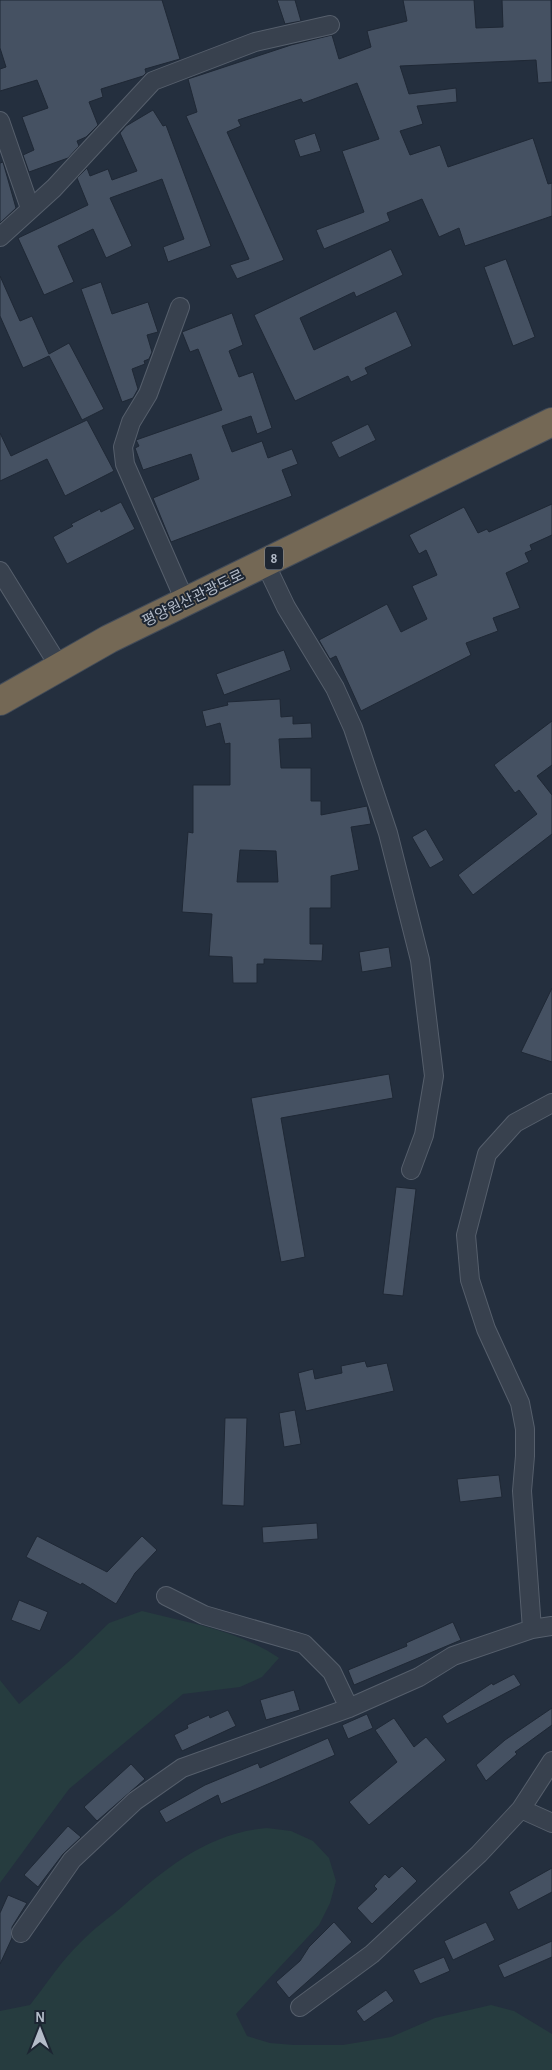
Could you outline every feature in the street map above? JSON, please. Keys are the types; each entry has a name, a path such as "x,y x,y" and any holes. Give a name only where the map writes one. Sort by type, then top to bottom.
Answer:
{"highway":[{"name":"평양원산관광도로","path":"0,701 59,666 185,601 552,422"}],"street":[{"path":"0,237 54,188 153,81 255,42 330,26"},
{"path":"0,121 30,208"},
{"path":"180,307 148,394 131,422 122,446 125,464 185,601"},
{"path":"265,563 286,607 335,688 353,728 388,833 413,932 426,1002 434,1076 424,1135 411,1170"},
{"path":"0,572 59,666"},
{"path":"532,1629 522,1491 525,1456 520,1403 486,1329 470,1280 466,1235 487,1154 516,1123 552,1103"},
{"path":"166,1596 204,1616 304,1644 332,1672 349,1708"},
{"path":"21,1933 72,1860 135,1801 182,1768 349,1708 419,1677 453,1656 532,1629 552,1626"},
{"path":"300,2007 372,1954 479,1854 521,1809 552,1761"},
{"path":"521,1809 552,1823"}],"green space":[{"path":"142,1611 213,1628 263,1648 279,1658 262,1677 240,1687 183,1694 69,1789 0,1883 0,1680 19,1704 73,1658 109,1623"},
{"path":"267,1828 291,1831 313,1841 329,1858 336,1881 330,1903 319,1925 236,2014 247,2036 270,2043 343,2045 391,2037 435,2018 491,2005 514,2011 552,2034 552,2070 0,2070 0,2011 30,2005 66,1957 85,1938 155,1878 172,1866 207,1845 226,1837 246,1831"}],"building":[{"path":"0,0 162,0 180,59 145,69 146,73 143,76 101,89 103,97 89,102 98,125 86,137 77,141 79,146 68,158 29,172 23,155 34,150 22,117 48,108 37,80 0,91 0,69 6,67 0,48"},
{"path":"277,0 295,0 301,21 285,24"},
{"path":"403,0 474,0 476,28 503,27 502,0 551,0 552,82 538,83 536,60 400,66 409,94 456,88 457,102 417,106 423,124 400,131 410,155 440,145 448,167 533,138 548,184 552,183 552,216 465,246 459,228 439,237 422,199 387,213 390,221 324,249 316,230 364,212 342,151 379,139 357,83 303,103 301,99 238,120 241,126 227,132 284,260 237,279 230,265 249,259 186,116 197,112 188,79 291,45 332,35 339,59 371,47 367,31 407,21"},
{"path":"153,110 163,126 166,125 211,246 168,262 163,247 184,239 162,179 110,198 132,246 106,258 93,229 58,246 74,282 44,295 18,238 88,205 77,178 87,168 90,176 108,169 112,180 137,171 120,133 126,126"},
{"path":"315,133 321,151 300,157 294,140"},
{"path":"3,162 16,208 0,223 0,163"},
{"path":"391,249 403,275 356,297 354,292 300,318 314,350 396,311 412,346 365,368 368,374 351,382 348,376 295,401 254,315"},
{"path":"506,259 535,337 513,346 484,267"},
{"path":"0,276 20,321 32,316 49,354 69,343 104,409 82,420 49,356 23,368 0,316"},
{"path":"101,282 112,314 148,302 158,332 147,335 152,352 149,359 144,361 145,364 132,369 138,389 133,398 122,402 81,289"},
{"path":"232,313 243,345 229,351 239,377 253,372 272,428 257,434 251,416 222,426 232,452 262,441 268,458 292,449 298,464 282,470 292,496 171,542 153,498 199,479 191,454 143,470 135,448 139,446 136,440 222,410 198,349 190,352 182,332"},
{"path":"87,420 114,471 65,496 47,459 0,481 0,433 11,456"},
{"path":"368,424 376,440 339,458 331,442"},
{"path":"121,502 135,529 67,564 53,537 73,526 71,524 100,509 101,512"},
{"path":"552,504 552,535 530,545 532,550 525,553 529,562 506,573 520,608 493,618 498,631 466,643 471,655 361,711 336,656 330,659 319,640 387,604 401,632 427,619 412,586 437,575 426,550 419,554 409,535 464,507 478,533 487,529 489,532"},
{"path":"284,650 291,670 224,695 216,674"},
{"path":"280,699 281,717 293,716 293,724 311,723 312,738 279,739 281,768 311,768 311,801 321,801 321,815 367,806 371,824 351,827 359,870 331,876 331,908 310,908 310,944 323,944 322,961 264,959 264,964 257,964 257,983 233,983 232,957 209,956 212,914 182,912 188,832 193,833 193,785 230,785 230,743 225,744 220,723 206,727 202,711 228,705 227,702","holes":["240,850 276,851 278,882 237,882"]},
{"path":"552,721 552,765 537,776 552,795 552,834 473,895 458,875 537,814 519,790 515,793 494,765"},
{"path":"426,829 444,860 430,868 412,837"},
{"path":"389,947 392,967 362,972 359,952"},
{"path":"552,988 552,1062 521,1052"},
{"path":"389,1074 393,1098 281,1118 305,1257 281,1262 251,1098"},
{"path":"396,1187 416,1189 403,1296 383,1294"},
{"path":"365,1361 367,1367 387,1363 394,1391 306,1411 298,1373 313,1369 315,1379 342,1373 341,1366"},
{"path":"295,1410 301,1444 284,1447 279,1413"},
{"path":"225,1418 247,1418 244,1506 222,1505"},
{"path":"499,1475 502,1497 460,1502 457,1479"},
{"path":"317,1523 318,1539 263,1543 262,1527"},
{"path":"37,1536 107,1572 142,1536 157,1550 135,1573 116,1604 82,1583 81,1585 26,1557"},
{"path":"19,1600 48,1612 40,1631 11,1620"},
{"path":"453,1622 461,1640 354,1685 348,1670 407,1646 406,1643"},
{"path":"514,1674 521,1685 447,1724 442,1716 492,1683 493,1685"},
{"path":"294,1690 300,1710 266,1720 260,1700"},
{"path":"552,1708 552,1725 515,1752 517,1754 486,1781 476,1765 505,1740"},
{"path":"228,1710 236,1726 182,1751 174,1735 188,1728 187,1725 209,1715 210,1718"},
{"path":"367,1714 373,1728 348,1739 342,1725"},
{"path":"394,1718 414,1747 426,1737 446,1760 369,1825 349,1802 397,1762 375,1730"},
{"path":"328,1738 335,1755 275,1781 221,1804 218,1795 166,1823 159,1811 205,1785 258,1763 260,1768"},
{"path":"131,1764 145,1779 97,1821 84,1807"},
{"path":"68,1826 81,1837 63,1854 38,1887 24,1875"},
{"path":"402,1866 417,1881 372,1924 357,1908 377,1889 374,1886 385,1874 389,1878"},
{"path":"552,1868 552,1892 518,1910 509,1892"},
{"path":"8,1895 27,1903 12,1927 12,1938 0,1964 0,1913"},
{"path":"334,1922 352,1942 289,1998 276,1982 300,1961 309,1947"},
{"path":"486,1922 495,1940 453,1960 444,1941"},
{"path":"552,1941 552,1957 504,1978 498,1965"},
{"path":"444,1957 450,1971 420,1984 413,1970"},
{"path":"386,1990 394,2001 364,2022 356,2011"}]}
